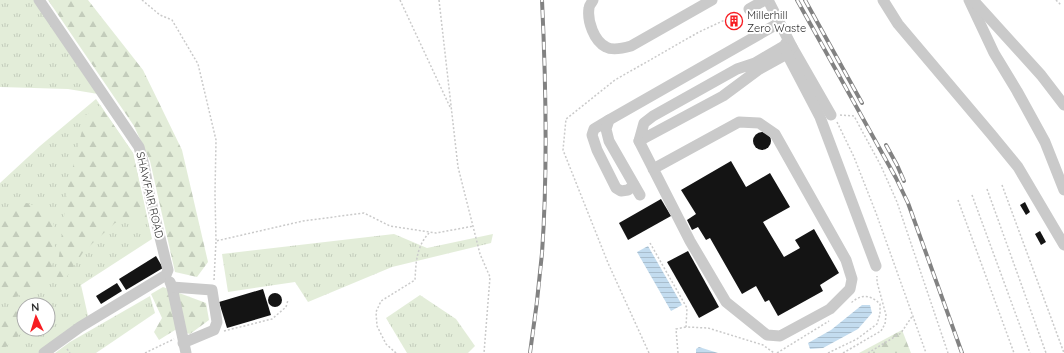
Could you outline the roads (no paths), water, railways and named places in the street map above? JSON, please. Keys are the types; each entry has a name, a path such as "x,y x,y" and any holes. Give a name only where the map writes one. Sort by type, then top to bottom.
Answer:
{"street":[{"name":"SHAWFAIR ROAD","path":"39,0 139,146 168,270 166,275"},
{"path":"593,0 589,7 589,22 597,39 606,47 619,49 631,46 712,0"},
{"path":"749,9 766,0 779,23 788,47 820,117 876,266"},
{"path":"883,0 898,24 1018,167 1064,245"},
{"path":"969,0 994,53 1045,142 1064,190"},
{"path":"973,0 1041,75 1064,105"},
{"path":"634,185 628,190 621,191 616,188 597,150 592,135 594,129 779,23"},
{"path":"994,53 1009,39"},
{"path":"788,47 831,115"},
{"path":"639,141 724,96 788,47"},
{"path":"652,169 738,122 759,123 775,134 846,260 852,279 850,289 830,309 780,336 767,335 726,302 690,241 652,169 639,141 644,123 653,116 737,69 755,63 788,47"},
{"path":"609,120 606,128 609,141 640,195"},
{"path":"44,353 80,327 166,275 172,287 184,344 214,330 217,322 212,290 172,287"}],"water":[{"path":"648,246 682,305 671,311 637,252"},
{"path":"862,305 870,305 872,313 858,329 823,348 810,349 808,343 831,330"},
{"path":"699,347 718,353 696,353 696,349"}],"railway":[{"path":"530,353 541,266 544,221 546,158 545,63 542,0"},
{"path":"797,0 896,178 908,203 962,353"},
{"path":"805,0 862,103"},
{"path":"886,145 904,181"}],"place":[{"name":"Millerhill Zero Waste","path":"734,21"}]}
